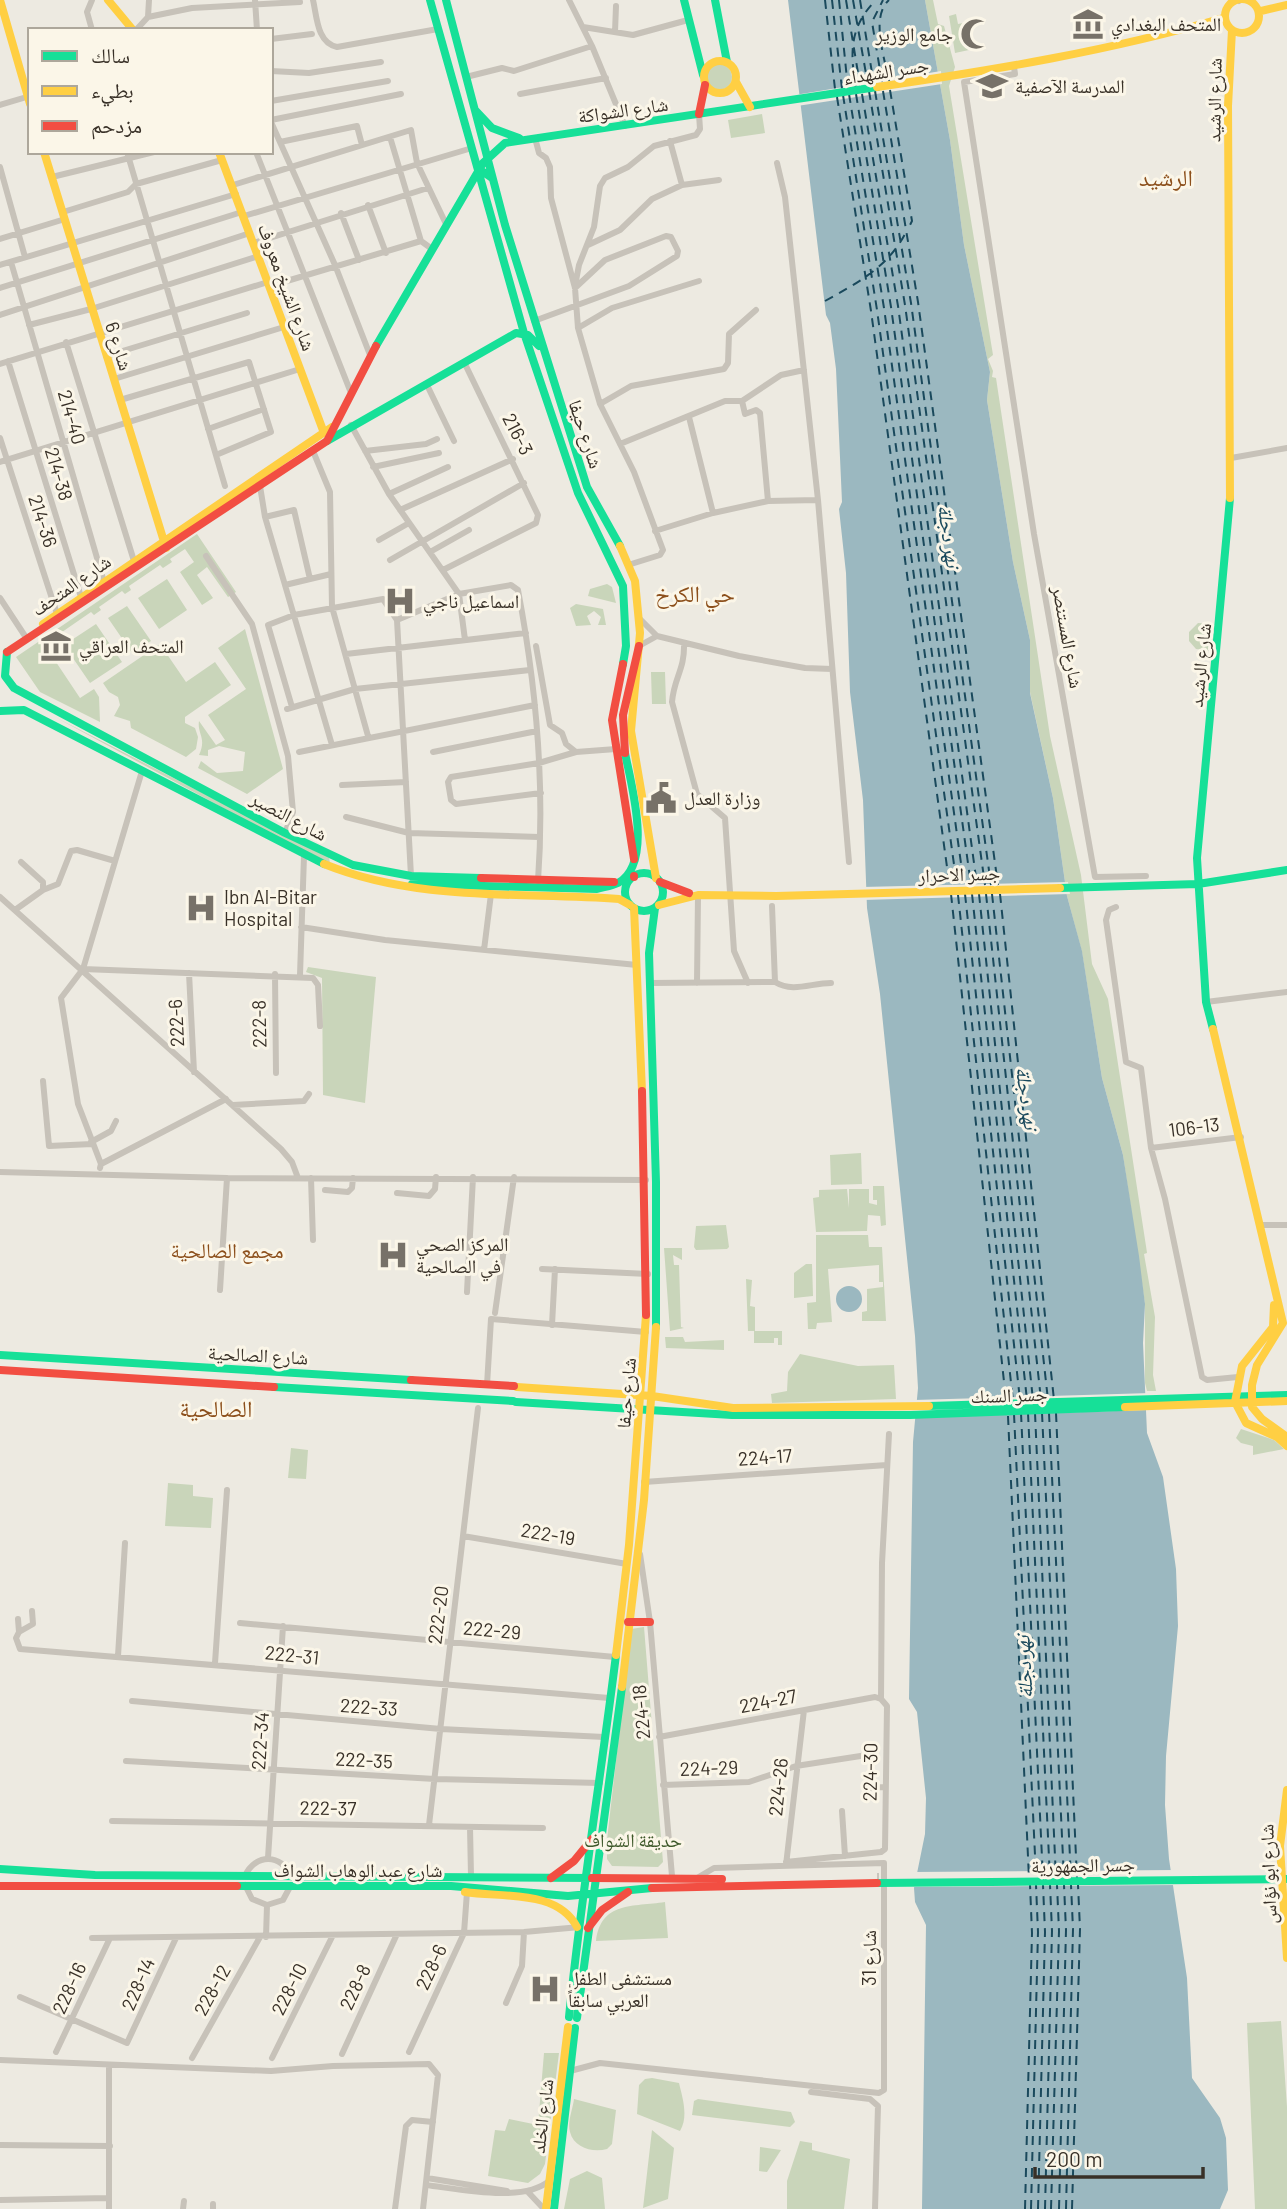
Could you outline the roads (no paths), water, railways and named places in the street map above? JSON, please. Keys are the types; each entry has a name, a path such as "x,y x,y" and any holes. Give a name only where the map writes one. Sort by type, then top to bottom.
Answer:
{"main road":[{"path":"109,0 132,28"},
{"name":"شارع حيفا","path":"430,0 524,334 578,493 623,586 626,646 612,720 634,859"},
{"name":"شارع حيفا","path":"446,0 529,307 587,488 628,565 639,601 639,646 631,731 658,880"},
{"path":"684,0 704,81 722,93 728,92 736,82"},
{"path":"715,0 727,62 735,70 736,82 750,107"},
{"path":"1238,1 1254,3 1261,11 1260,20 1254,27 1244,31 1232,30 1223,18 1227,8 1238,1"},
{"path":"1,3 28,96"},
{"path":"1261,11 1287,5"},
{"name":"جسر الشهداء","path":"768,105 1011,67 1154,38 1223,18"},
{"name":"شارع الرشيد","path":"1232,30 1228,106 1231,458 1226,559 1197,838 1198,884 1206,1002 1241,1137 1274,1295 1286,1323 1245,1359 1238,1377 1236,1401 1242,1419 1287,1437"},
{"path":"699,114 704,81 711,63 727,62"},
{"name":"شارع الشواكة","path":"473,151 480,157 505,144 532,138 768,105"},
{"path":"475,110 492,128 503,134 532,138"},
{"name":"شارع 6","path":"45,154 165,545"},
{"name":"شارع المتحف","path":"3,654 134,561 165,545 313,451 334,426 370,356 487,154"},
{"name":"شارع الشيخ معروف","path":"221,156 326,437"},
{"path":"479,169 492,178"},
{"path":"503,341 529,307"},
{"name":"شارع المتحف","path":"3,654 326,437 465,365 516,333 524,334"},
{"path":"524,334 543,350"},
{"path":"334,426 350,426"},
{"path":"389,883 597,889 613,887 626,878 634,869 640,851 622,733 630,678 639,646"},
{"name":"شارع النصیر","path":"3,654 4,670 13,688 285,833 347,863 411,876 614,881"},
{"path":"30,713 38,701"},
{"name":"شارع النصیر","path":"0,711 16,708 30,713 304,856 350,876 431,892 619,899 632,906"},
{"path":"629,832 638,836 647,828"},
{"name":"جسر الاحرار","path":"698,895 776,896 1198,884 1287,870"},
{"path":"645,874 673,890 698,895 645,911 632,906 625,887 634,876 645,874"},
{"path":"657,906 663,894 658,880"},
{"name":"شارع حيفا","path":"584,1879 600,1783 627,1564 649,1274 637,965 632,906"},
{"name":"شارع حيفا","path":"595,1878 639,1545 652,1396 658,1274 650,920 657,906"},
{"name":"شارع الرشيد","path":"1274,1295 1273,1335 1258,1362 1251,1389 1255,1412 1287,1446"},
{"name":"شارع الصالحية","path":"0,1355 641,1395 732,1412"},
{"path":"129,1363 129,1378"},
{"name":"شارع الصالحية","path":"0,1370 650,1410 732,1412"},
{"path":"306,1390 308,1373"},
{"name":"جسر السنك","path":"732,1412 1287,1395"},
{"name":"جسر السنك","path":"732,1412 910,1415 1287,1401"},
{"path":"1272,1431 1287,1427"},
{"path":"628,1622 650,1622"},
{"name":"شارع ابو نؤاس","path":"1287,1790 1287,1958"},
{"path":"549,1880 574,1861 592,1839"},
{"name":"شارع عبد الوهاب الشواف","path":"0,1871 450,1886 581,1896 714,1882"},
{"name":"شارع عبد الوهاب الشواف","path":"291,1881 471,1875 549,1880 672,1876 714,1882"},
{"name":"جسر الجمهورية","path":"714,1882 1287,1876"},
{"path":"584,1879 577,1927 573,2017 595,1878"},
{"name":"شارع عبد الوهاب الشواف","path":"0,1886 245,1880"},
{"path":"450,1886 467,1892 555,1903 571,1914 577,1927"},
{"path":"588,1928 601,1911 631,1890"},
{"name":"شارع الخلد","path":"545,2209 559,2141 570,2071 572,2028 559,2141 554,2209"}],"street":[{"path":"91,28 87,12 92,0"},
{"path":"148,17 149,0"},
{"path":"192,8 193,0"},
{"path":"313,0 322,37 337,47 438,29"},
{"path":"569,0 592,46 625,126"},
{"path":"136,28 148,17 192,8 300,2"},
{"path":"255,3 257,28"},
{"path":"615,32 616,6"},
{"path":"583,27 633,35 688,19"},
{"path":"273,39 312,34"},
{"path":"466,77 502,68 514,71 592,46"},
{"path":"273,71 309,73 381,62"},
{"name":"شارع المستنصر","path":"1011,67 1015,74 964,82 1038,559 1095,877 1146,876"},
{"path":"520,94 606,78"},
{"path":"273,101 388,81"},
{"path":"273,121 401,94"},
{"path":"0,105 28,99"},
{"path":"628,565 663,553 620,444 600,404 579,328 575,288 579,265 588,245 598,194 605,178 628,167 654,146 699,132 699,114"},
{"path":"273,126 335,265 370,356"},
{"path":"280,142 357,126 362,145"},
{"path":"0,265 147,220 234,189 265,174 411,130 417,163 446,223"},
{"path":"390,136 421,241 432,250"},
{"path":"532,138 539,153 548,162 551,198 575,288"},
{"path":"670,141 682,186"},
{"path":"0,288 417,163 473,151"},
{"path":"257,154 351,393"},
{"path":"52,177 128,156 225,486"},
{"path":"0,239 128,192 136,184 221,156"},
{"path":"777,163 785,197 818,500 849,862"},
{"path":"0,167 26,257"},
{"path":"588,245 620,230 652,199 682,186 719,180"},
{"path":"254,243 405,192 428,188"},
{"path":"368,205 386,253"},
{"path":"341,213 359,260"},
{"path":"0,315 250,233"},
{"path":"534,321 629,286 677,257 678,251 671,237 666,236 605,260 575,288"},
{"path":"0,364 172,310 386,253 421,241"},
{"path":"29,325 91,309 259,256"},
{"name":"214-40","path":"10,262 104,582"},
{"path":"579,328 612,308 699,281"},
{"path":"600,404 631,386 723,369 728,363 729,334 756,310"},
{"path":"106,356 247,313"},
{"path":"114,379 284,327"},
{"path":"66,342 134,561"},
{"name":"214-38","path":"8,361 81,597"},
{"path":"120,400 245,362 251,365 271,432 216,455"},
{"name":"216-3","path":"443,570 538,520 513,459 465,365"},
{"path":"4,461 300,369"},
{"path":"620,444 725,401 742,401 781,375 804,370"},
{"path":"427,385 454,441"},
{"path":"742,401 746,414 756,410 760,413 768,500"},
{"path":"208,429 264,409"},
{"path":"690,417 713,513"},
{"path":"350,426 389,494 459,594 465,640"},
{"name":"214-36","path":"0,438 4,461 57,614"},
{"path":"365,451 426,444 437,439"},
{"path":"1231,458 1287,448"},
{"path":"313,451 330,492 332,607 368,736"},
{"path":"373,467 439,453"},
{"path":"400,510 513,459"},
{"path":"389,494 448,467"},
{"path":"390,559 524,483"},
{"path":"260,486 265,517 332,745"},
{"path":"655,531 768,500 818,500"},
{"path":"265,517 294,510 310,579"},
{"path":"379,540 410,523"},
{"path":"430,552 469,530"},
{"path":"206,556 251,624 255,636 290,767 292,812 285,833"},
{"path":"285,585 331,574"},
{"path":"397,620 459,594 515,587 526,634 535,705 541,793 539,879"},
{"path":"0,598 25,636"},
{"path":"411,876 401,683 397,620 386,603 379,598 294,615 268,625 289,708 355,690 401,683 530,670"},
{"path":"640,619 657,636 791,666 832,669"},
{"path":"346,654 526,634"},
{"path":"639,646 657,636"},
{"path":"684,643 685,664 673,687 672,702 697,794 725,818 729,837 734,951 748,983"},
{"path":"536,646 550,725 562,733 566,744 576,752"},
{"path":"299,752 368,736 535,705"},
{"path":"433,752 537,731"},
{"path":"541,793 456,804 451,800 448,782 452,777 539,763 576,752 616,749"},
{"path":"99,1173 101,1164 78,1104 61,998 82,970 142,771"},
{"path":"342,785 406,782"},
{"path":"346,817 409,832 539,837"},
{"path":"15,911 43,890 58,884 72,851 77,850 115,862"},
{"path":"300,975 304,856"},
{"path":"21,862 43,882 43,890"},
{"path":"484,950 491,894"},
{"path":"697,984 698,895"},
{"path":"0,897 281,1149 292,1162 298,1178"},
{"path":"772,906 775,982"},
{"path":"1116,907 1109,910 1106,920 1126,1062 1141,1068 1152,1148 1202,1377 1207,1380 1238,1377"},
{"path":"301,927 385,940 637,965"},
{"path":"82,970 300,975 316,981 320,1026"},
{"name":"222-6","path":"189,973 194,1072"},
{"name":"222-8","path":"275,974 276,1073"},
{"path":"650,983 775,982 791,987 831,984"},
{"path":"1206,1002 1287,992"},
{"path":"43,1081 49,1146 92,1143 111,1131 116,1121"},
{"path":"233,1105 304,1101 309,1094"},
{"path":"101,1164 226,1099"},
{"name":"106-13","path":"1152,1148 1241,1137"},
{"path":"0,1172 227,1178 473,1177 646,1180"},
{"path":"397,1193 429,1196 435,1189 436,1177"},
{"path":"467,1292 473,1177"},
{"path":"220,1290 227,1178"},
{"path":"311,1178 313,1240"},
{"path":"325,1190 348,1192 352,1188 353,1178"},
{"path":"495,1313 514,1178"},
{"path":"1261,1225 1287,1225"},
{"path":"542,1269 649,1274"},
{"path":"552,1325 555,1269"},
{"path":"486,1385 491,1319 646,1332"},
{"path":"471,1399 478,1408 488,1400"},
{"name":"222-20","path":"429,1825 478,1408"},
{"name":"224-30","path":"845,1856 881,1852 886,1847 887,1706 881,1699 882,1563 889,1434"},
{"name":"224-17","path":"644,1482 887,1465"},
{"path":"215,1663 227,1490"},
{"name":"222-19","path":"463,1536 627,1564"},
{"path":"118,1656 125,1543"},
{"name":"224-18","path":"639,1545 650,1622 672,1876"},
{"path":"18,1619 19,1632 33,1624 32,1611"},
{"name":"222-29","path":"240,1623 615,1657"},
{"name":"222-34","path":"268,1858 283,1626"},
{"name":"222-31","path":"19,1632 16,1643 20,1649 215,1663 609,1698"},
{"name":"224-27","path":"659,1737 875,1697 881,1699"},
{"name":"222-33","path":"132,1701 441,1729 604,1737"},
{"name":"224-26","path":"786,1865 804,1710"},
{"name":"224-29","path":"663,1785 749,1782 796,1766 867,1755"},
{"name":"222-35","path":"126,1761 435,1779 600,1783"},
{"path":"867,1788 885,1787"},
{"path":"697,1878 714,1868 786,1865 845,1856 842,1811"},
{"name":"222-37","path":"112,1821 543,1828"},
{"path":"470,1827 471,1875"},
{"path":"268,1858 282,1863 291,1881 283,1900 267,1905 252,1899 245,1880 254,1863 268,1858"},
{"name":"شارع 31","path":"570,2071 600,2063 740,2080 882,2091 885,2062 886,1866 880,1861 846,1865 786,1865"},
{"name":"228-6","path":"409,2052 464,1933 467,1892"},
{"path":"263,1937 267,1905"},
{"path":"92,1938 334,1936 588,1928"},
{"path":"506,2003 522,1966 524,1932"},
{"name":"228-8","path":"342,2054 397,1934"},
{"name":"228-10","path":"272,2058 334,1936"},
{"name":"228-12","path":"192,2058 263,1937"},
{"name":"228-16","path":"56,2052 110,1938"},
{"name":"228-14","path":"71,2020 127,2043 176,1938"},
{"path":"20,1997 71,2020"},
{"path":"0,2060 271,2071 333,2066 429,2064 438,2075 423,2209"},
{"path":"109,2066 109,2209"},
{"path":"811,2092 870,2099 877,2104 880,2111 875,2209"},
{"path":"395,2209 405,2126 412,2120 433,2122"},
{"path":"0,2146 110,2146"},
{"path":"426,2181 528,2192 549,2180"},
{"path":"528,2192 545,2209"},
{"path":"0,2200 109,2197"},
{"path":"183,2209 184,2201"}],"water":[{"name":"نهر دجلة","path":"788,0 925,0 950,140 964,245 990,372 987,400 1013,562 1030,640 1030,693 1053,798 1067,896 1082,951 1102,1078 1123,1155 1139,1256 1145,1304 1143,1343 1147,1433 1163,1477 1176,1569 1178,1626 1166,1756 1165,1805 1169,1859 1187,1978 1192,2078 1220,2118 1226,2138 1228,2190 1220,2209 922,2209 926,1925 915,1902 914,1888 925,1834 926,1798 917,1712 909,1699 913,1442 918,1388 915,1336 880,994 867,908 863,800 850,692 846,573 839,509 842,502 836,369 830,323 826,315"},
{"path":"849,1286 858,1290 862,1299 858,1308 849,1312 840,1308 836,1299 840,1290"}],"place":[{"name":"المتحف البغدادي","path":"1088,24"},
{"name":"جامع الوزير","path":"976,34"},
{"name":"المدرسة الآصفية","path":"992,86"},
{"name":"اسماعيل ناجي","path":"400,601"},
{"name":"المتحف العراقي","path":"56,646"},
{"name":"وزارة العدل","path":"661,798"},
{"name":"Ibn Al-Bitar Hospital","path":"201,908"},
{"name":"المركز الصحي في الصالحية","path":"393,1255"},
{"name":"مستشفى الطفل العربي سابقاً","path":"545,1989"}],"district":[{"name":"الرشيد","path":"1166,178"},
{"name":"حي الكرخ","path":"695,594"},
{"name":"مجمع الصالحية","path":"227,1251"},
{"name":"الصالحية","path":"216,1409"}],"park label":[{"name":"حديقة الشواف","path":"633,1840"}]}
